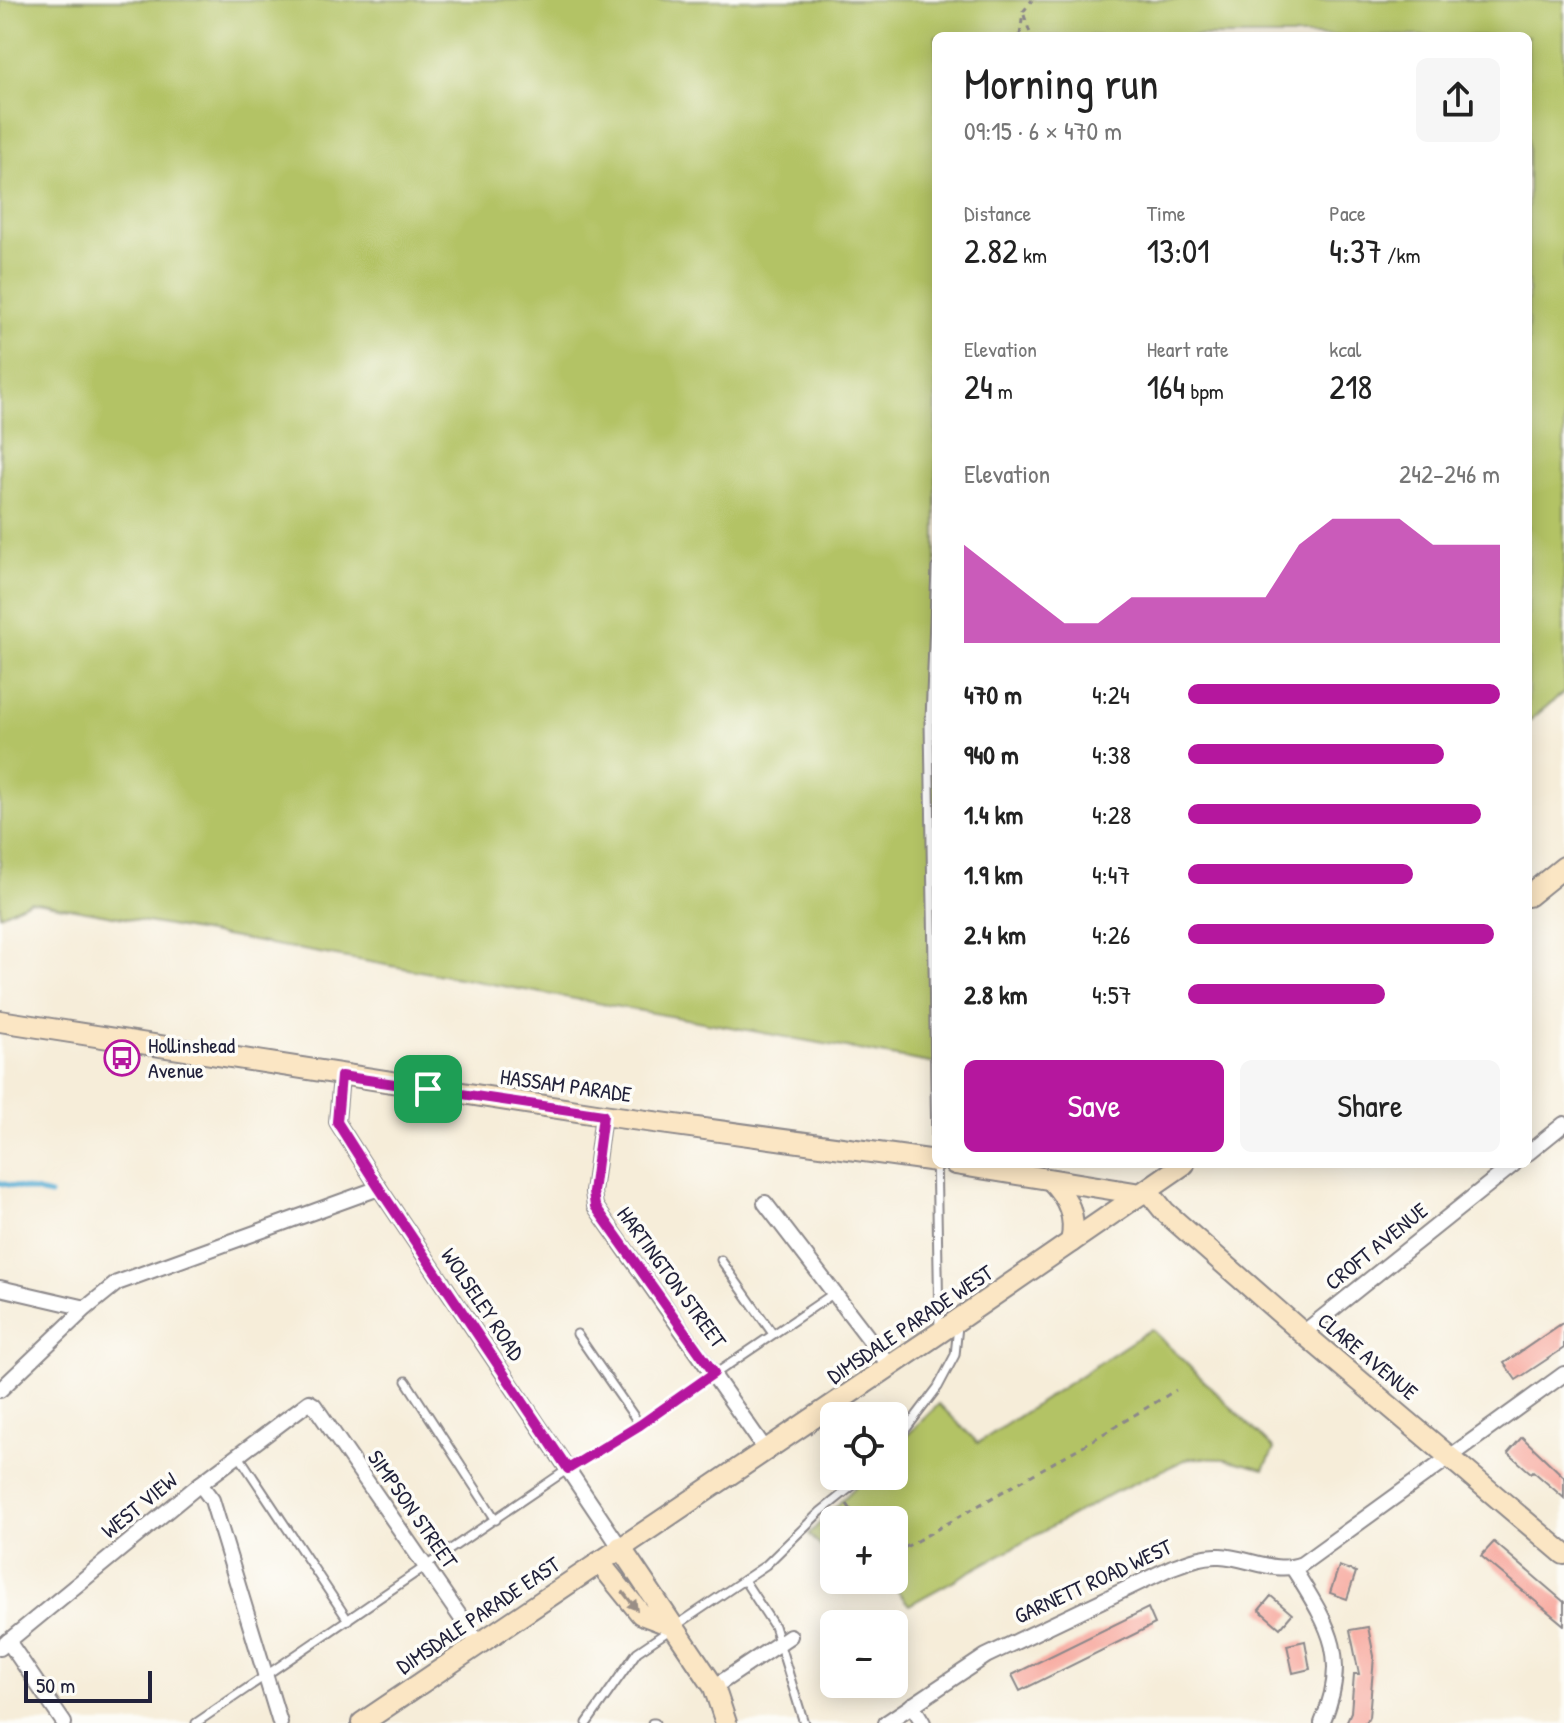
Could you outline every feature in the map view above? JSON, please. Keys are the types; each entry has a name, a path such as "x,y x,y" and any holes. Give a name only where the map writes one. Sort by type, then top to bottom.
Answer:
{"street":[{"path":"1532,893 1564,867"},
{"name":"HASSAM PARADE","path":"0,1021 341,1076 932,1160"},
{"name":"WOLSELEY ROAD","path":"341,1076 337,1122 620,1547"},
{"name":"HARTINGTON STREET","path":"603,1115 593,1192 595,1206 765,1449"},
{"path":"1532,1150 1564,1124"},
{"path":"979,1168 1144,1192"},
{"name":"DIMSDALE PARADE WEST","path":"620,1547 959,1320 1178,1168"},
{"name":"CROFT AVENUE","path":"1303,1333 1509,1168"},
{"path":"1051,1180 1072,1212 1071,1242"},
{"path":"0,1390 86,1308 117,1283 379,1188"},
{"name":"CLARE AVENUE","path":"1144,1192 1303,1333 1564,1554"},
{"path":"765,1203 890,1366"},
{"path":"0,1288 86,1308"},
{"path":"1322,1723 1336,1675 1334,1647 1326,1621 1293,1568 1564,1374"},
{"name":"WEST VIEW","path":"4,1645 200,1484 309,1402"},
{"name":"SIMPSON STREET","path":"309,1402 479,1644"},
{"path":"200,1484 212,1500 280,1723"},
{"path":"620,1547 714,1687 726,1723"},
{"name":"DIMSDALE PARADE EAST","path":"362,1723 620,1547"},
{"name":"GARNETT ROAD WEST","path":"886,1723 986,1656 1196,1558 1219,1556 1293,1568"},
{"path":"599,1562 641,1614 673,1626"},
{"path":"714,1687 785,1639"},
{"path":"4,1645 64,1723"},
{"path":"912,1705 923,1723"}],"lane":[{"path":"932,656 929,722 932,910"},
{"path":"929,722 932,716"},
{"path":"936,1168 939,1333"},
{"path":"721,1260 773,1334"},
{"path":"196,1723 568,1469 640,1425 834,1293"},
{"path":"908,1426 944,1377 955,1355 959,1320"},
{"path":"577,1334 640,1425"},
{"path":"406,1381 496,1520"},
{"path":"238,1454 348,1620"},
{"path":"587,1723 637,1652 766,1565 846,1490"},
{"path":"744,1580 785,1639 804,1723"}],"path":[{"path":"1020,32 1023,12 1032,0"},
{"path":"1023,12 1030,32"},
{"path":"908,1546 1176,1390"},
{"path":"841,1494 849,1506"}],"green space":[{"path":"0,0 1564,0 1564,692 1532,719 1532,32 932,32 932,1063 30,901 0,915"},
{"path":"1151,1329 1274,1449 1264,1469 1225,1459 1189,1458 1115,1492 909,1605 900,1594 908,1594 908,1506 837,1506 852,1490 908,1490 908,1434 939,1404 978,1443"},
{"path":"820,1523 820,1546 809,1534"}],"building":[{"path":"1564,1322 1564,1348 1516,1380 1504,1363"},
{"path":"1522,1437 1564,1477 1564,1498 1508,1453"},
{"path":"1494,1542 1564,1602 1564,1625 1481,1556"},
{"path":"1339,1566 1356,1572 1347,1599 1330,1593"},
{"path":"1271,1596 1292,1614 1280,1628 1259,1610"},
{"path":"1148,1608 1155,1624 1020,1691 1012,1675"},
{"path":"1368,1627 1374,1656 1369,1717 1366,1723 1346,1723 1351,1712 1354,1674 1359,1674 1350,1630"},
{"path":"1305,1641 1310,1669 1293,1673 1287,1645"}],"waterway":[{"path":"0,1183 50,1195"}],"place":[{"name":"Hollinshead Avenue","path":"122,1058"}],"route":[{"path":"341,1076 428,1089 603,1115 593,1192 595,1206 714,1373 640,1425 568,1469 337,1122 341,1076"}]}
